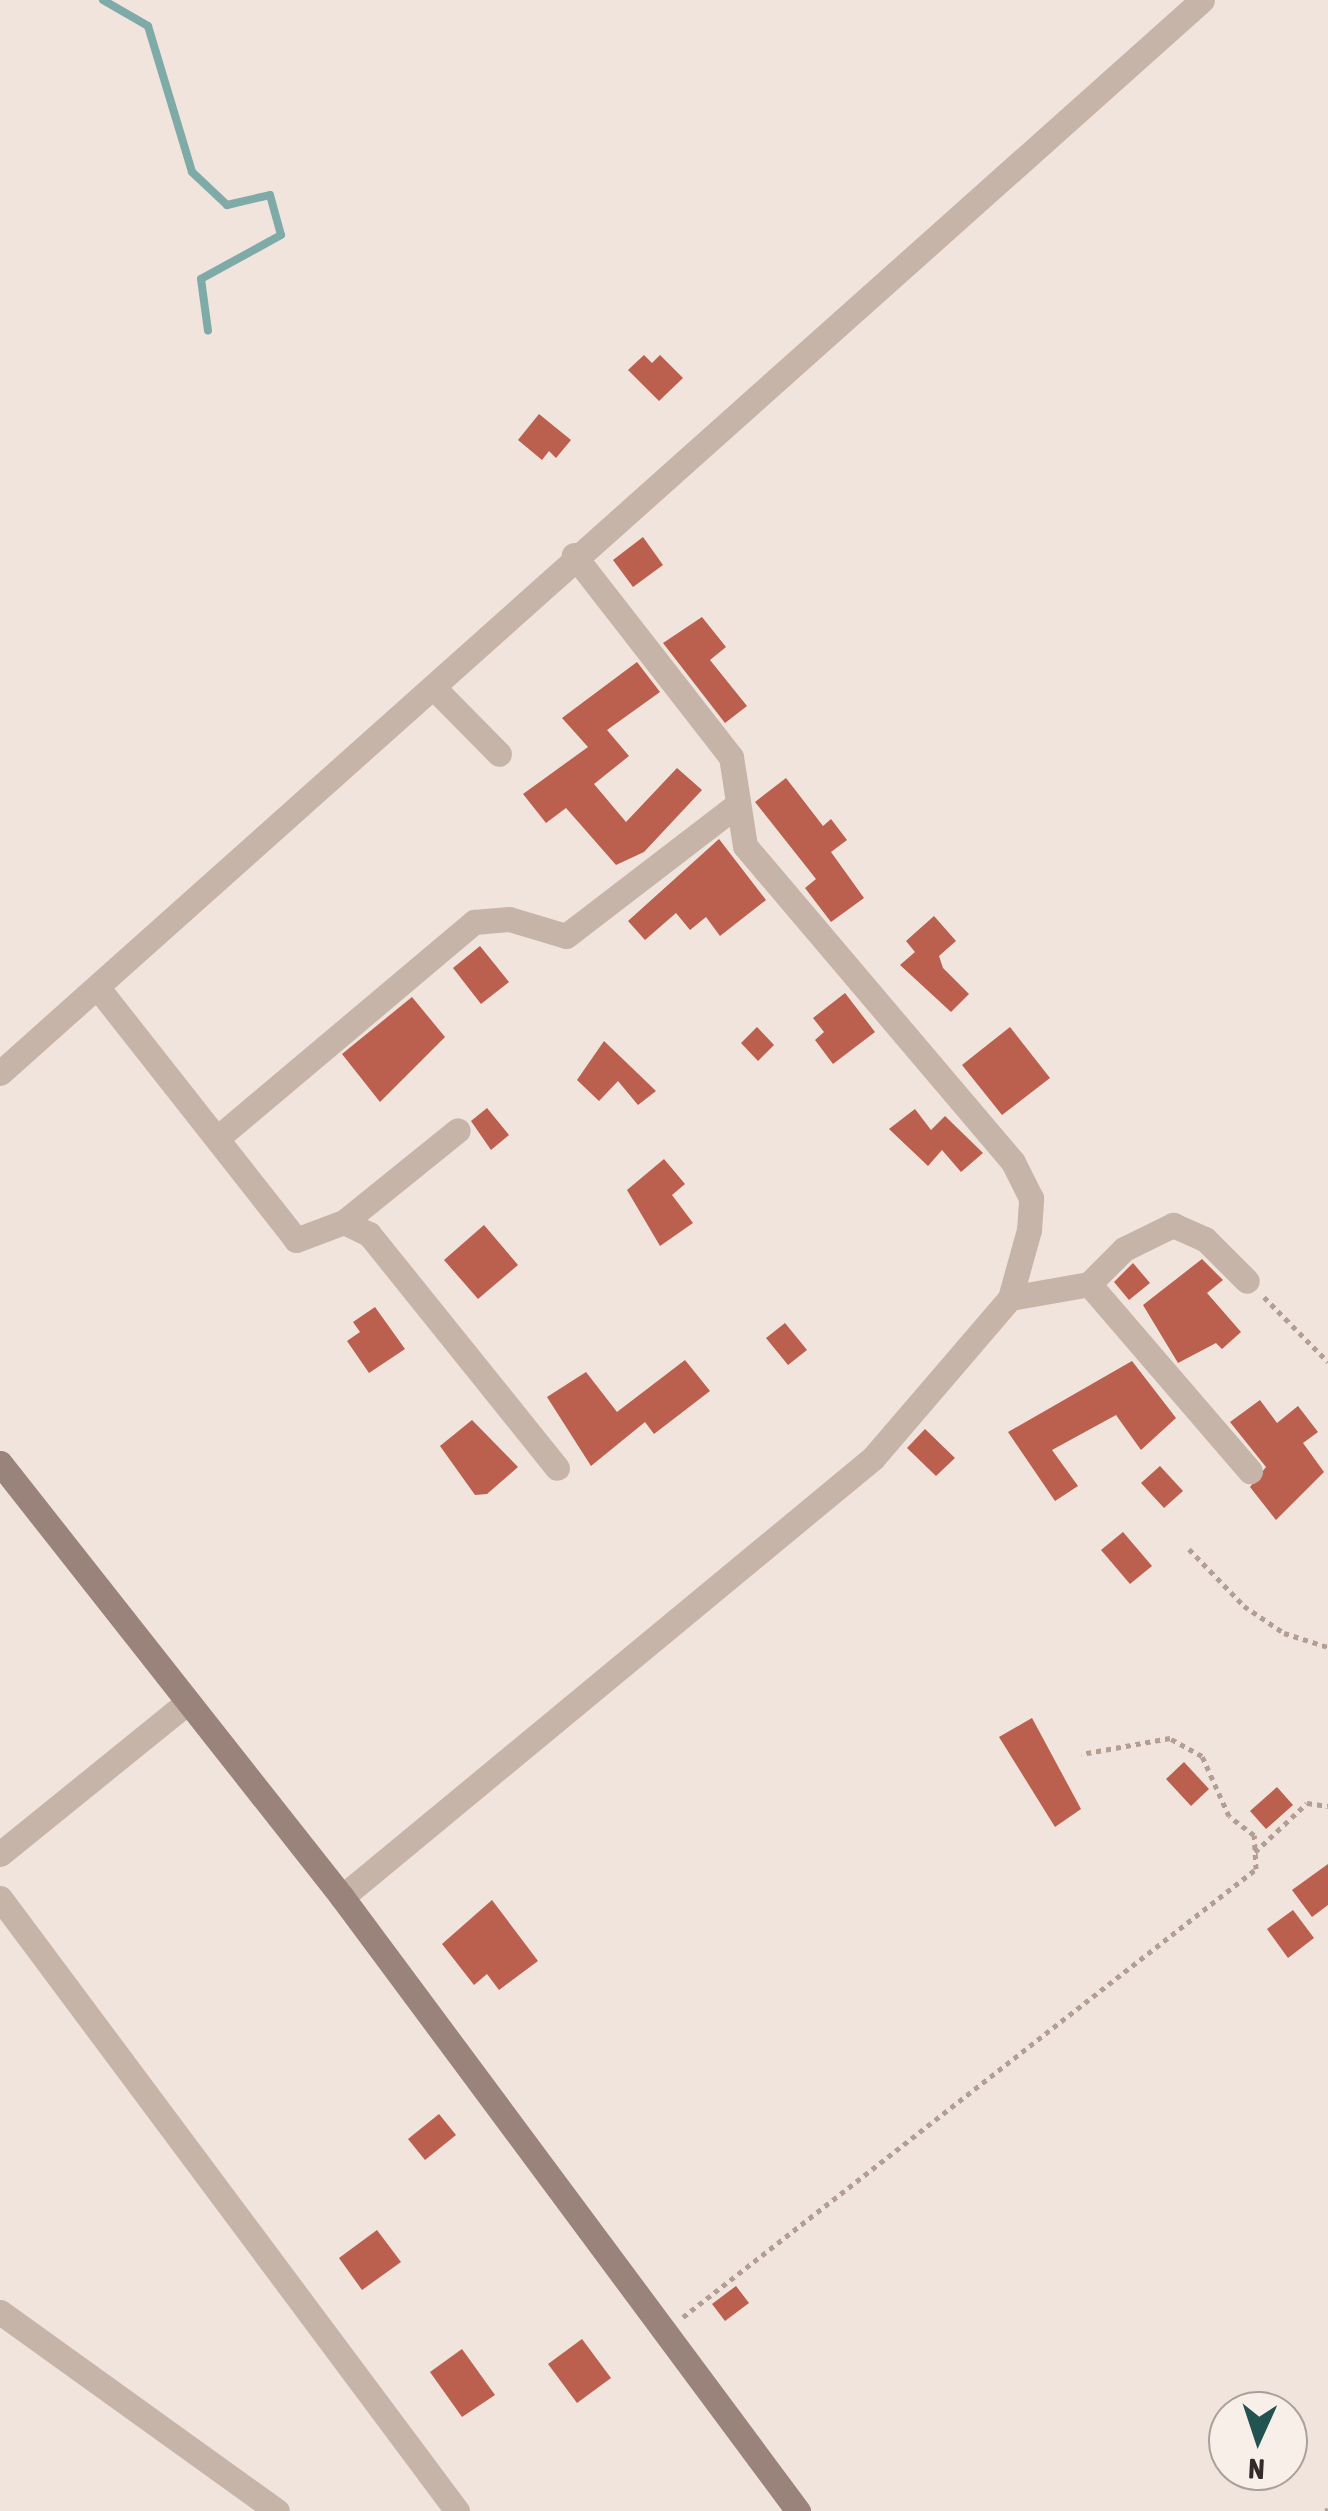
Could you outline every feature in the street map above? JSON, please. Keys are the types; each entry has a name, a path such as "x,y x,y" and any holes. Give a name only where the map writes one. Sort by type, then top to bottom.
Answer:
{"street":[{"path":"0,1073 435,688 574,555 1202,0"},
{"path":"342,1897 872,1458 1010,1298 1029,1230 1024,1179 745,846 731,757 574,555"},
{"path":"435,688 499,754"},
{"path":"220,1135 474,922 510,919 566,936 738,804"},
{"path":"98,988 220,1135 296,1240 344,1222 458,1130"},
{"path":"344,1222 369,1234 558,1468"},
{"path":"1010,1298 1089,1284 1124,1250 1173,1225 1206,1239 1248,1280"},
{"path":"1089,1284 1250,1472"},
{"path":"0,1463 185,1704 342,1897 660,2334 798,2511"},
{"path":"0,1854 185,1704"},
{"path":"0,1898 457,2511"},
{"path":"0,2312 277,2511"}],"path":[{"path":"1248,1280 1328,1362"},
{"path":"1189,1549 1244,1606 1284,1633 1328,1647"},
{"path":"660,2334 1124,1976 1256,1869 1254,1835 1229,1816 1202,1756 1170,1738 1081,1754"},
{"path":"1255,1852 1307,1803 1328,1806"}],"building":[{"path":"644,355 652,363 660,355 683,378 659,401 628,370"},
{"path":"539,414 571,440 556,458 549,451 542,460 518,440"},
{"path":"643,537 663,565 633,587 613,560"},
{"path":"702,617 726,647 710,660 747,706 725,723 663,643"},
{"path":"637,662 660,692 607,730 629,756 594,784 626,822 677,768 702,790 644,852 616,865 566,808 546,823 523,794 588,747 562,718"},
{"path":"786,778 823,826 831,819 847,840 831,852 864,898 831,922 805,888 816,879 755,802"},
{"path":"719,839 766,900 720,936 706,917 690,930 676,913 645,940 628,921"},
{"path":"934,916 956,941 939,956 943,968 969,994 951,1012 900,965 915,952 906,941"},
{"path":"480,946 509,982 481,1004 453,968"},
{"path":"845,993 875,1032 833,1064 815,1040 824,1032 813,1018"},
{"path":"412,997 445,1037 380,1102 342,1054"},
{"path":"757,1027 774,1045 758,1061 741,1043"},
{"path":"1010,1027 1050,1078 1002,1115 962,1065"},
{"path":"604,1041 656,1091 638,1105 618,1081 599,1101 577,1080"},
{"path":"487,1108 509,1135 491,1150 471,1121"},
{"path":"915,1109 931,1130 945,1116 983,1153 961,1172 942,1150 928,1166 889,1129"},
{"path":"664,1159 685,1184 672,1195 693,1223 660,1246 627,1190"},
{"path":"484,1225 518,1265 478,1299 444,1260"},
{"path":"1202,1259 1223,1280 1207,1293 1241,1332 1222,1349 1216,1343 1178,1363 1143,1305"},
{"path":"1133,1263 1150,1283 1129,1300 1114,1282"},
{"path":"375,1307 405,1349 369,1373 347,1341 360,1332 353,1322"},
{"path":"785,1323 807,1350 788,1365 766,1338"},
{"path":"685,1360 710,1391 654,1434 645,1422 591,1466 547,1397 586,1372 617,1412"},
{"path":"1132,1361 1176,1418 1141,1450 1116,1415 1052,1450 1078,1486 1055,1501 1008,1432"},
{"path":"1260,1400 1277,1423 1298,1406 1318,1432 1303,1443 1324,1472 1276,1520 1250,1487 1266,1467 1230,1422"},
{"path":"472,1420 518,1467 487,1494 475,1495 440,1446"},
{"path":"925,1429 955,1458 936,1476 907,1448"},
{"path":"1160,1466 1183,1491 1164,1508 1141,1483"},
{"path":"1123,1532 1152,1566 1130,1584 1101,1550"},
{"path":"1032,1718 1081,1809 1055,1827 999,1737"},
{"path":"1184,1762 1209,1789 1191,1806 1166,1779"},
{"path":"1277,1787 1293,1805 1266,1829 1250,1811"},
{"path":"1328,1864 1328,1905 1312,1917 1292,1890"},
{"path":"492,1900 538,1961 499,1990 487,1974 474,1985 442,1944"},
{"path":"1293,1910 1314,1938 1288,1958 1267,1929"},
{"path":"439,2114 456,2135 425,2160 408,2139"},
{"path":"377,2230 401,2262 362,2290 339,2258"},
{"path":"736,2286 749,2303 725,2321 712,2304"},
{"path":"582,2339 611,2378 577,2403 548,2364"},
{"path":"462,2349 495,2395 462,2417 430,2372"}],"waterway":[{"path":"103,0 148,26 192,172 227,205 270,195 281,235 201,279 208,331"}]}
